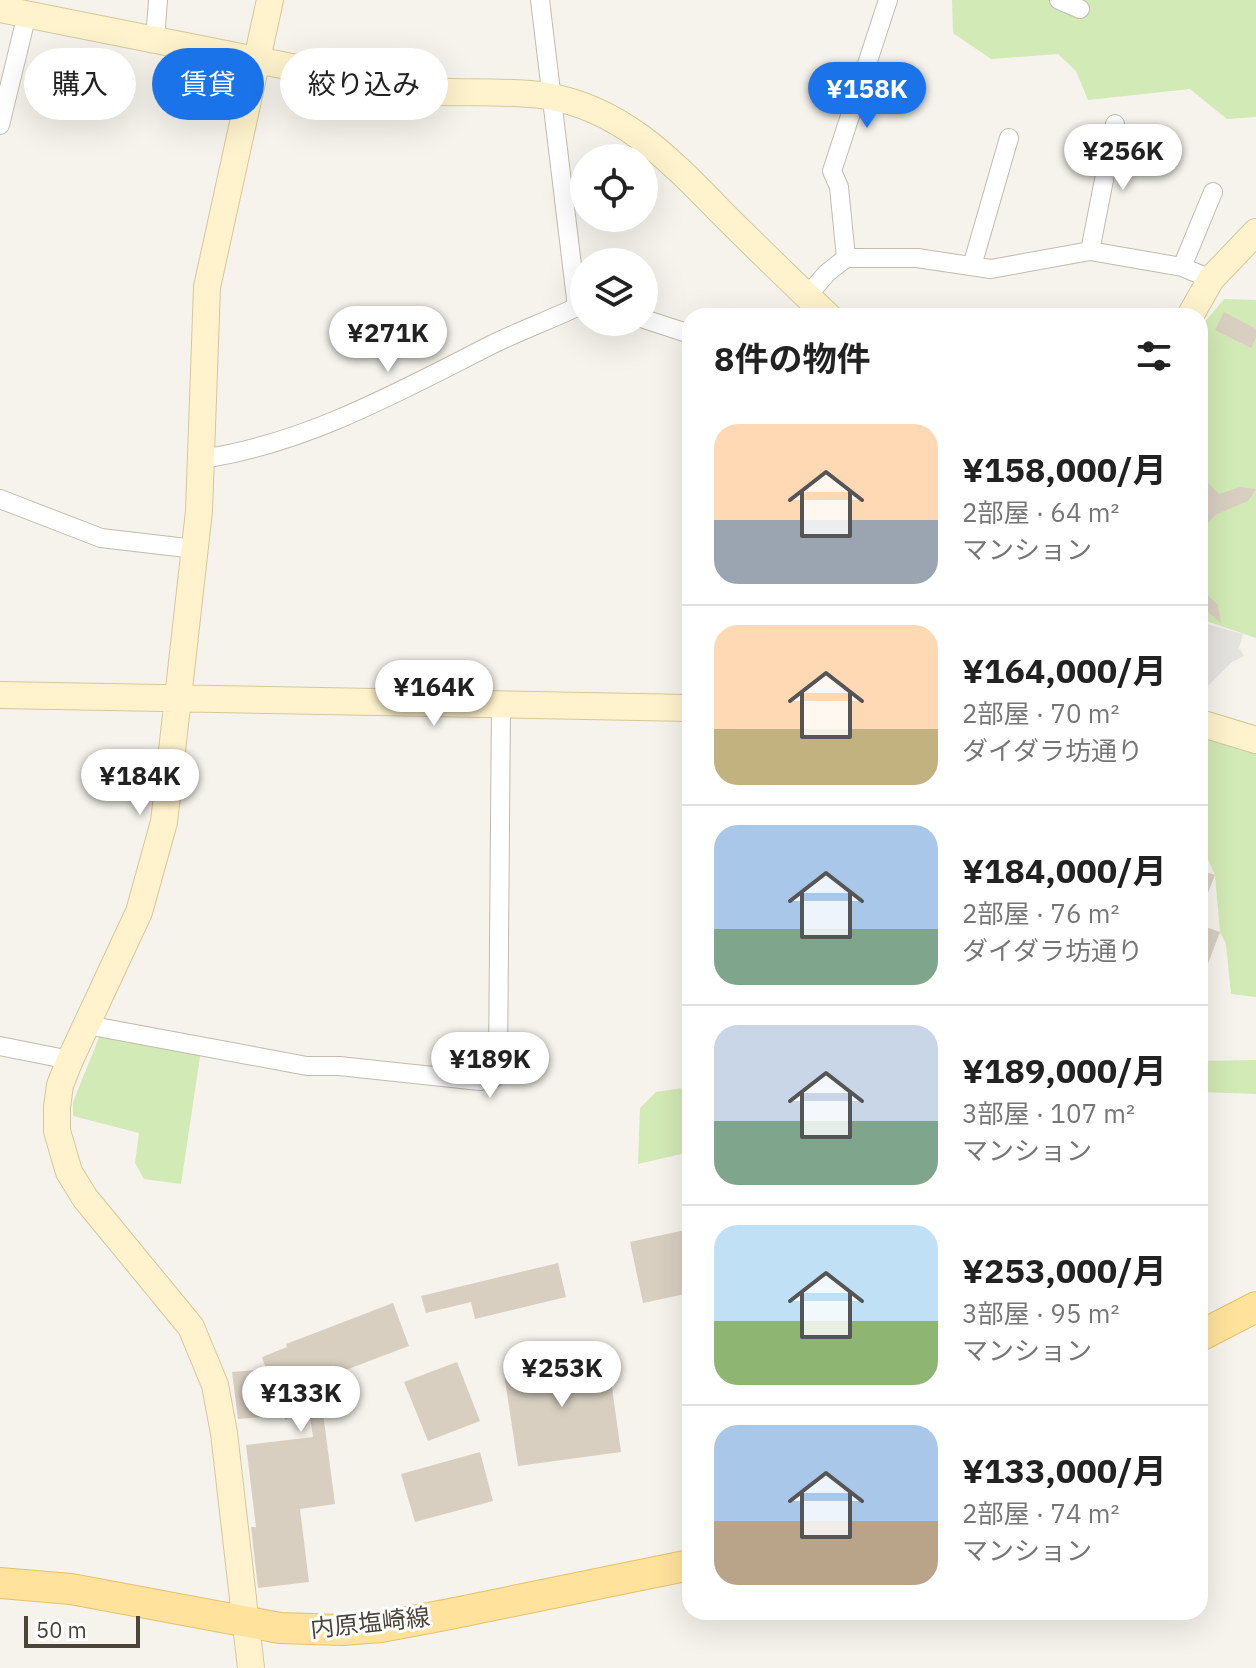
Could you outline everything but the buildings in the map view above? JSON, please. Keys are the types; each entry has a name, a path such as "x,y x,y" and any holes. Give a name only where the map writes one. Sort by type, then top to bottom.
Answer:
{"main road":[{"path":"1208,1332 1256,1307"},
{"name":"内原塩崎線","path":"0,1583 71,1589 245,1623 305,1630 381,1627 682,1567"}],"street":[{"path":"155,40 158,0"},
{"path":"540,0 550,97 572,248"},
{"path":"846,258 839,187 832,171 888,0"},
{"path":"1059,0 1080,9"},
{"path":"259,48 272,1"},
{"path":"0,9 193,48"},
{"path":"0,125 27,14"},
{"path":"264,63 407,90 550,97 597,111 636,131 677,165 820,308"},
{"path":"243,120 207,287 195,549 171,780 154,867 133,926 70,1060 57,1107 57,1131 69,1172 85,1198 191,1327 215,1385 224,1433 251,1668"},
{"path":"1090,251 1115,124"},
{"path":"972,266 1009,138"},
{"path":"1182,267 1213,192"},
{"path":"1195,308 1211,279 1256,232"},
{"path":"807,296 827,273 846,258 917,258 991,269 1090,251 1182,267 1211,279"},
{"path":"201,459 236,454 275,443 349,414 570,313"},
{"path":"658,324 682,331"},
{"path":"0,499 101,538 195,549"},
{"path":"0,695 682,708"},
{"path":"87,1025 307,1066 339,1066 480,1081 494,1078 498,1065 501,704"},
{"path":"1208,725 1256,740"},
{"path":"0,1046 70,1060"}],"green space":[{"path":"952,0 1256,0 1256,117 1227,119 1190,89 1088,100 1076,71 1058,54 991,59 953,33"},
{"path":"1224,299 1256,300 1256,638 1208,622 1208,318"},
{"path":"1208,738 1256,754 1256,997 1231,994 1226,944 1220,932 1215,875 1208,860"},
{"path":"100,1035 201,1050 181,1184 144,1179 135,1163 139,1133 73,1116 73,1102"},
{"path":"1256,1060 1256,1094 1208,1092 1208,1061"},
{"path":"682,1088 682,1154 638,1164 640,1108 656,1092"}],"shaded area":[{"path":"1208,624 1243,634 1239,648 1244,656 1232,662 1208,686"}]}
